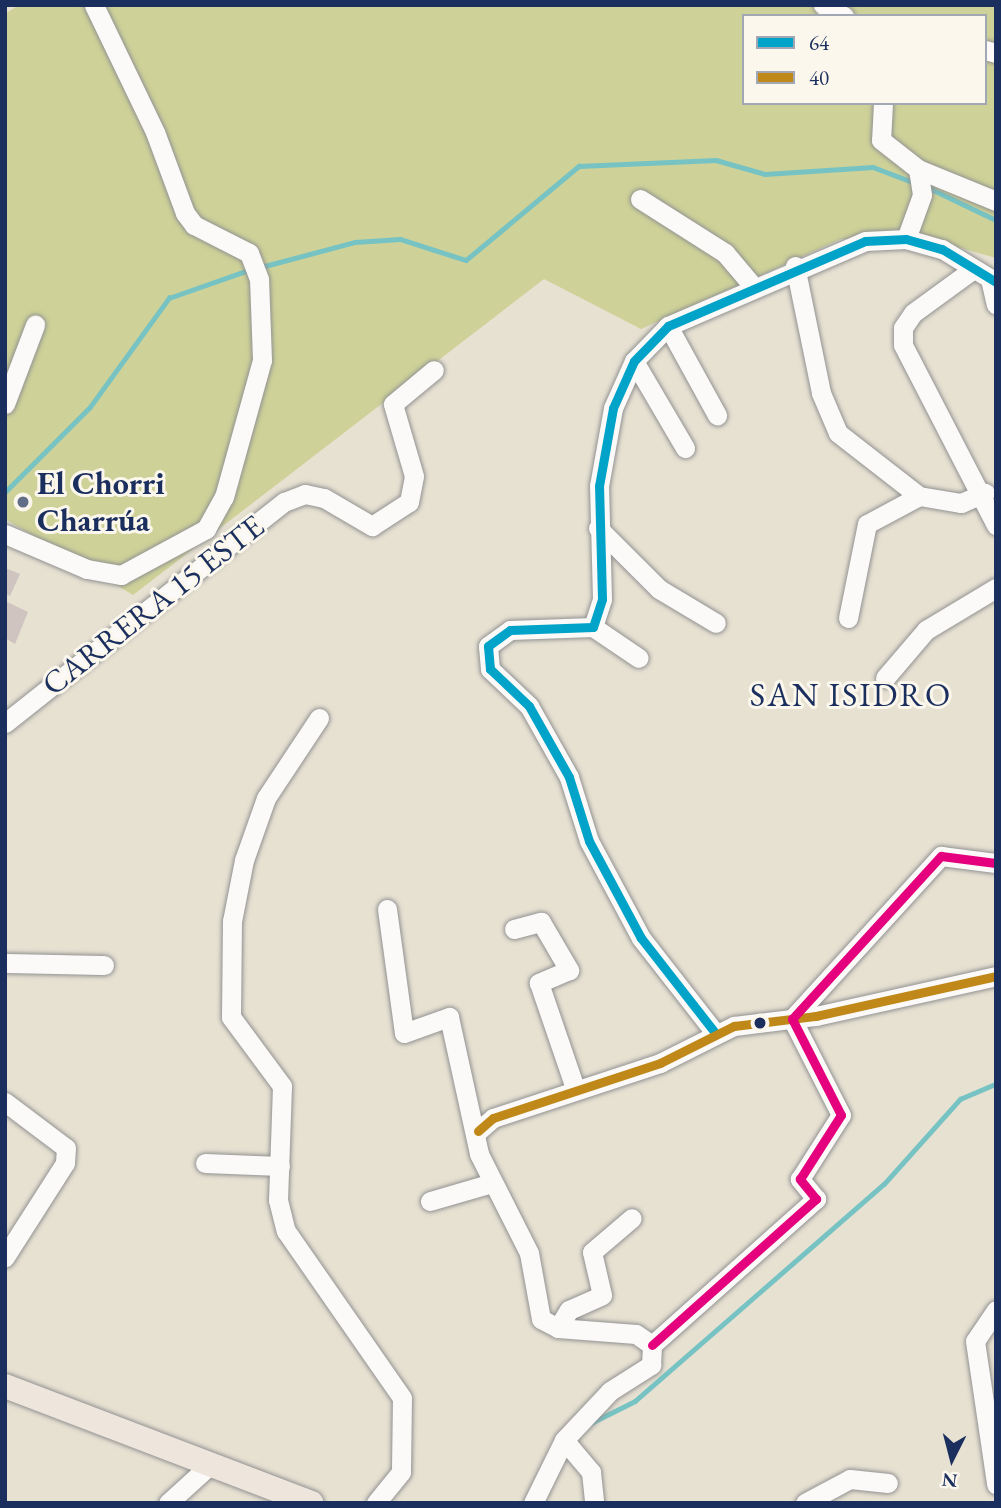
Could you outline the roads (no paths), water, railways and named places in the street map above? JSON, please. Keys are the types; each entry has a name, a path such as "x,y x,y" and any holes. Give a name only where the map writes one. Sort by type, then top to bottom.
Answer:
{"main road":[{"path":"5,1385 311,1503"}],"street":[{"path":"5,534 87,569 121,575 206,529 224,497 262,360 259,279 249,253 194,225 185,213 155,132 94,5"},
{"path":"883,105 881,140 918,169 996,201"},
{"path":"906,239 922,195 918,169"},
{"path":"640,199 724,253 753,286"},
{"path":"593,626 602,599 598,528 599,486 613,408 634,361 668,326 794,266 864,241 906,239 942,249 993,281 996,304"},
{"path":"794,266 821,393 838,433 919,496 961,503 985,493"},
{"path":"972,270 903,328 903,345 985,493 996,525"},
{"path":"5,404 35,325"},
{"path":"668,326 717,415"},
{"path":"634,361 685,448"},
{"name":"CARRERA 15 ESTE","path":"5,723 284,502 305,494 372,526 409,502 414,489 393,404 434,370"},
{"path":"848,618 867,524 919,496"},
{"path":"598,528 659,589 716,623"},
{"path":"886,678 926,630 996,589"},
{"path":"593,626 573,632 510,630 488,646 490,669 529,706 569,776 589,841 641,938 716,1034"},
{"path":"593,626 639,658"},
{"path":"319,718 266,798 244,860 232,921 231,1017 282,1086 278,1200 302,1262 402,1398 401,1472 376,1503"},
{"path":"792,1019 941,856 996,863"},
{"path":"387,909 404,1032 449,1017 478,1131 479,1154 528,1253 541,1319 558,1328 636,1334 652,1345"},
{"path":"514,929 541,922 569,970 539,983 575,1088"},
{"path":"5,963 104,965"},
{"path":"478,1131 493,1118 575,1088 676,1056 716,1034 746,1023 792,1019 996,976"},
{"path":"533,1503 564,1440 581,1419 651,1365 652,1345 816,1199 800,1179 841,1115 792,1019"},
{"path":"5,1102 66,1148 65,1163 5,1257"},
{"path":"205,1163 280,1166"},
{"path":"430,1201 492,1183"},
{"path":"558,1328 569,1310 602,1296 592,1252 632,1218"},
{"path":"996,1310 975,1341 996,1484"},
{"path":"981,1386 996,1403"},
{"path":"564,1440 591,1472 594,1503"},
{"path":"168,1503 211,1464"},
{"path":"805,1503 850,1479 888,1483"}],"waterway":[{"path":"261,267 355,242 400,239 466,260 579,166 716,160 765,174 873,167 913,182"},
{"path":"927,187 996,220"},
{"path":"5,492 90,407 169,298 249,270"},
{"path":"589,1424 635,1401 884,1184 960,1099 996,1084"}],"place":[{"name":"El Chorri Charrúa","path":"23,502"}],"district":[{"name":"SAN ISIDRO","path":"851,695"}]}
